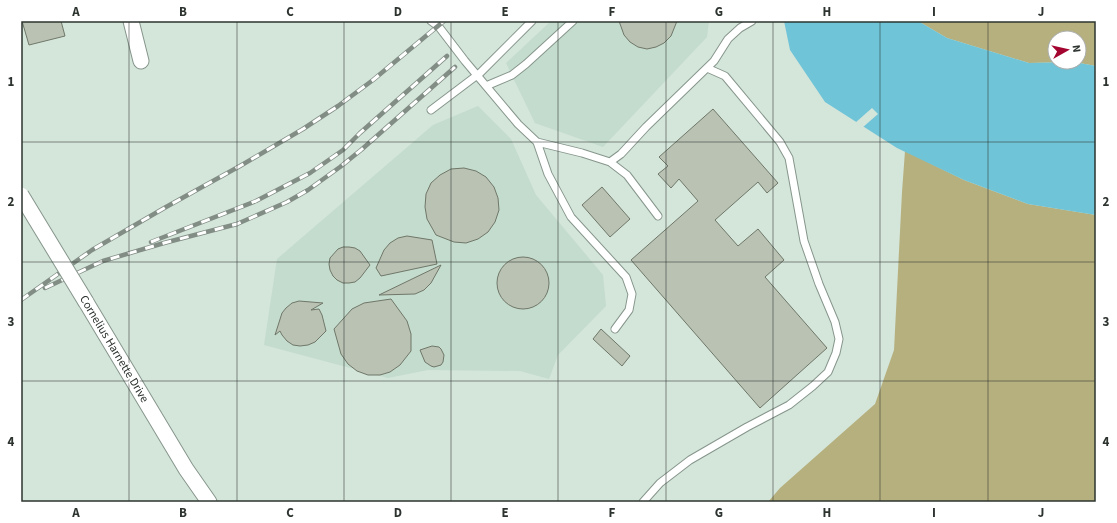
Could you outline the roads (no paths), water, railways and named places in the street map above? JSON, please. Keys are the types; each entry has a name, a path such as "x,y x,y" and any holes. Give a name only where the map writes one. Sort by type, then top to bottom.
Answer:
{"street":[{"path":"131,21 141,61"},
{"name":"Cornelius Harnette Drive","path":"21,195 186,469 209,502"}],"lane":[{"path":"431,21 439,26 465,61 518,124 536,142 548,174 571,217 626,277 632,294 629,310 615,329"},
{"path":"431,110 478,75 532,21"},
{"path":"486,86 512,75 573,21"},
{"path":"610,162 621,154 646,127 707,68 728,39 740,28 752,21"},
{"path":"643,502 660,483 690,460 788,405 813,386 828,372 836,353 839,339 835,322 819,284 804,241 789,158 780,142 725,76 707,68"},
{"path":"536,142 582,153 610,162 627,175 658,216"}],"water":[{"path":"784,21 918,21 947,38 1029,63 1047,63 1047,70 1087,70 1087,64 1096,66 1096,215 1028,204 964,180 897,148 825,102 790,50"}],"railway":[{"path":"21,300 92,250 240,166 303,129 338,106 373,80 444,21"},
{"path":"151,242 256,201 310,173 343,150 360,133 447,56"},
{"path":"45,288 103,261 237,224 287,202 308,190 340,167 455,67"}]}
